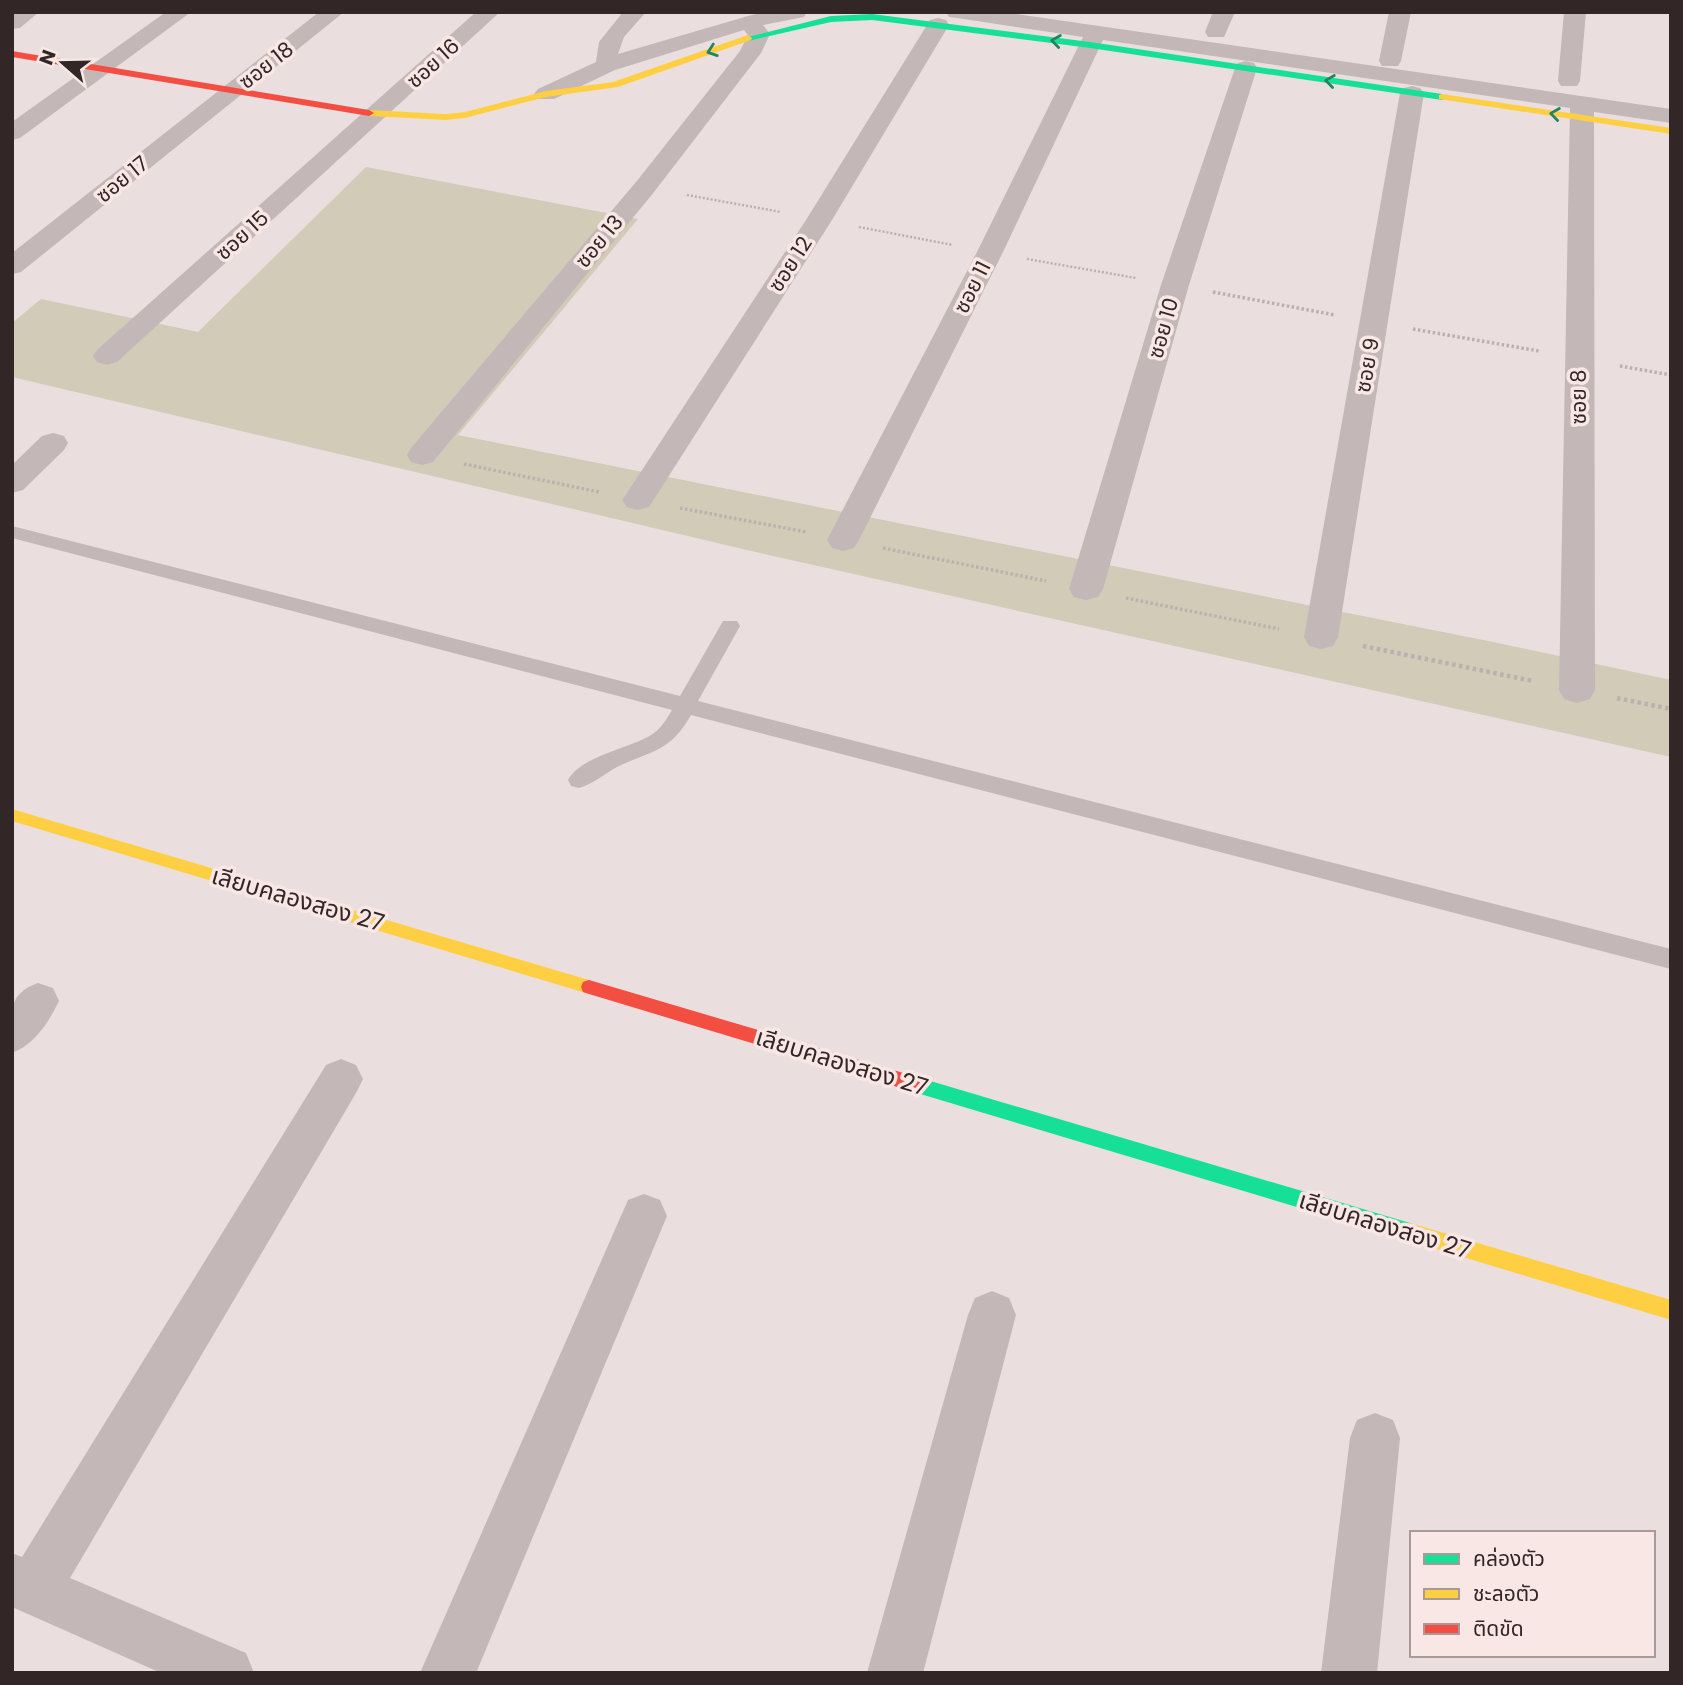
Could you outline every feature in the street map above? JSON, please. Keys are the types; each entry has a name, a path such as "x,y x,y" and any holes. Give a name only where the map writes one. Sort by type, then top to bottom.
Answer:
{"street":[{"path":"12,23 28,12"},
{"path":"12,133 180,12"},
{"name":"ซอย 18","path":"232,92 332,12"},
{"name":"ซอย 16","path":"377,114 489,12"},
{"path":"607,65 606,53 610,38 635,12"},
{"path":"12,54 377,114 423,117 465,115 546,94 615,85 796,12"},
{"path":"1390,61 1400,12"},
{"name":"ซอย 8","path":"1575,12 1577,690"},
{"path":"546,94 607,65 753,28 872,17 947,19 1577,101 1671,116"},
{"name":"ซอย 12","path":"638,500 947,19"},
{"name":"ซอย 13","path":"422,455 751,53 753,28"},
{"path":"1093,39 1246,68 1412,93 1577,101 1671,131"},
{"name":"ซอย 11","path":"843,540 990,252 1093,39"},
{"name":"ซอย 10","path":"1086,589 1175,285 1246,68"},
{"name":"ซอย 17","path":"12,267 232,92"},
{"name":"ซอย 9","path":"1321,637 1412,93"},
{"name":"ซอย 15","path":"107,356 377,114"},
{"path":"12,483 52,443"},
{"name":"เลียบคลองสอง 27","path":"12,815 1671,1310"},
{"path":"12,1034 38,1001"},
{"path":"226,1673 23,1585 341,1079"},
{"path":"448,1673 644,1216"},
{"path":"895,1673 992,1315"},
{"path":"1349,1673 1375,1438"}],"lane":[{"path":"12,532 686,703 1671,959"},
{"path":"579,780 608,762 659,741 672,729 730,626"}],"shaded area":[{"path":"366,167 638,219 458,435 1671,680 1671,757 773,556 12,377 12,323 41,299 198,332"}],"traffic: fast":[{"path":"748,38 831,19 872,17 1090,45 1442,97"},
{"path":"917,1085 1410,1232"}],"traffic: slow":[{"path":"369,113 446,117 465,115 546,94 615,85 748,38"},
{"path":"1442,97 1671,131"},
{"path":"12,815 589,987"},
{"path":"1410,1232 1671,1310"}],"traffic: jam":[{"path":"12,54 369,113"},
{"path":"589,987 917,1085"}]}
